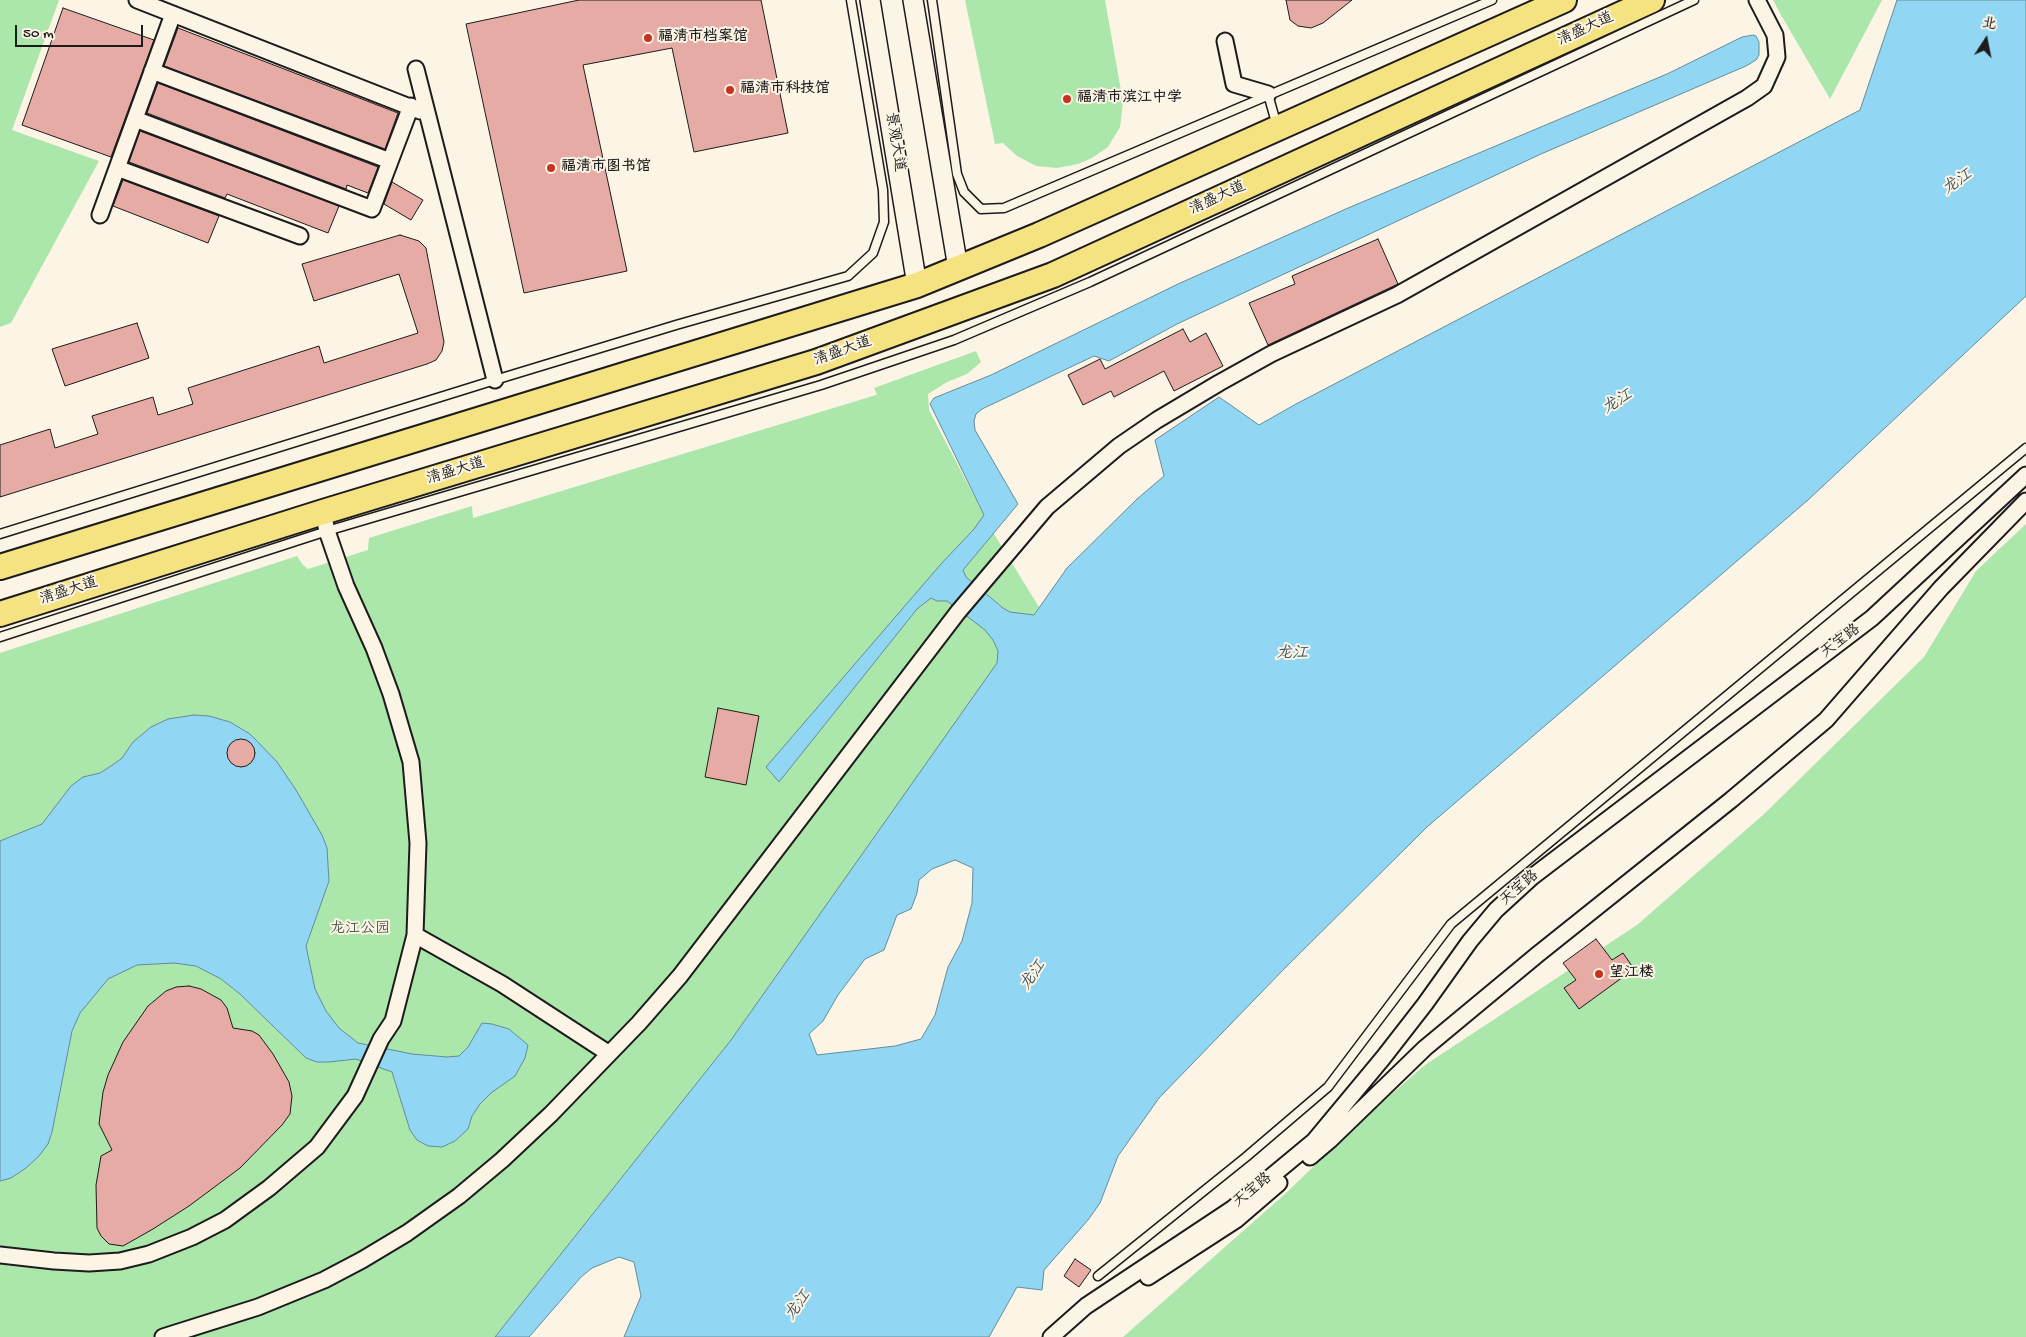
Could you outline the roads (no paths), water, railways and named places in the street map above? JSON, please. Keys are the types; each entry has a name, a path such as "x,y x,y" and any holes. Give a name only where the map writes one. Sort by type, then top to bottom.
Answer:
{"main road":[{"path":"0,567 917,285 1048,231 1564,0"},
{"name":"清盛大道","path":"0,614 325,522 816,362 1053,275 1652,0"}],"street":[{"path":"137,0 410,106 426,114"},
{"name":"景观大道","path":"870,0 917,285"},
{"path":"913,0 958,268"},
{"path":"163,1337 303,1290 362,1260 408,1232 459,1196 502,1160 551,1114 608,1052 639,1023 680,976 980,584 1053,502 1119,446 1157,420 1271,354 1397,296 1738,103 1764,86 1777,57 1775,35 1757,0"},
{"path":"100,215 173,14"},
{"path":"1225,41 1234,84 1268,94"},
{"path":"416,69 495,380"},
{"path":"152,70 390,161"},
{"path":"135,119 372,209 410,106"},
{"path":"117,168 300,236"},
{"name":"天宝路","path":"1051,1337 1086,1306 1232,1209 1314,1141 1383,1058 1470,941 1496,910 1532,878 1872,618 2026,475"},
{"name":"天宝路","path":"1066,1337 1091,1314 1236,1220 1330,1140 1425,1048 1552,943 1731,800 1826,720 1940,588 2026,501"},
{"path":"0,1255 54,1262 120,1262 149,1254 192,1238 225,1220 269,1188 317,1147 355,1096 381,1039 394,1021 415,935 418,843 410,762 391,694 374,648 346,586 325,522"},
{"path":"415,935 502,984 608,1052"}],"lane":[{"path":"0,534 495,380 848,276 873,253 884,222 883,190 851,0"},
{"path":"932,0 957,174 964,192 981,208 1004,208 1492,0"},
{"path":"0,637 325,522 821,385 954,340 1099,278 1694,0"},
{"path":"1268,94 1278,127"},
{"path":"1098,1276 1246,1157 1328,1087 1451,924 2026,448"}],"water":[{"name":"龙江","path":"1897,0 2026,0 2026,296 1808,500 1427,827 1285,968 1159,1098 1118,1156 1100,1203 1088,1220 1044,1270 1042,1290 1017,1287 989,1337 624,1337 641,1296 634,1262 619,1257 592,1268 581,1277 529,1337 495,1337 731,1040 997,663 998,651 993,640 985,630 947,601 937,601 931,598 917,609 779,782 766,767 941,564 974,529 984,515 930,404 934,398 991,375 1178,284 1348,208 1667,74 1742,37 1753,35 1756,36 1759,42 1759,55 1756,60 1746,66 1541,154 1177,324 1109,361 1094,356 982,409 976,414 974,421 975,430 1018,504 963,570 966,577 1003,608 1010,612 1034,615 1067,568 1137,499 1164,476 1155,440 1219,397 1259,425 1860,110","holes":["955,860 973,868 972,903 962,941 948,967 935,1015 921,1039 895,1046 817,1055 809,1034 823,1021 838,995 865,959 884,950 897,915 911,909 917,893 919,880 932,869"]},
{"path":"194,715 209,716 230,722 250,734 277,762 322,835 327,848 329,881 306,946 315,989 326,1011 339,1028 358,1043 412,1054 447,1057 459,1056 468,1047 482,1023 492,1024 509,1029 528,1045 525,1058 515,1076 491,1093 480,1104 472,1116 468,1129 455,1141 442,1147 428,1146 417,1140 410,1130 392,1072 356,1059 317,1062 306,1058 240,994 221,979 196,966 174,963 137,965 108,979 80,1013 72,1031 48,1144 26,1168 11,1178 0,1181 0,841 42,824 71,786 83,777 100,773 114,764 122,758 133,742 151,727 168,719"}],"place":[{"name":"福清市档案馆","path":"648,38"},
{"name":"福清市科技馆","path":"730,90"},
{"name":"福清市滨江中学","path":"1067,99"},
{"name":"福清市图书馆","path":"551,168"},
{"name":"望江楼","path":"1599,974"}],"park label":[{"name":"龙江公园","path":"360,930"}]}
